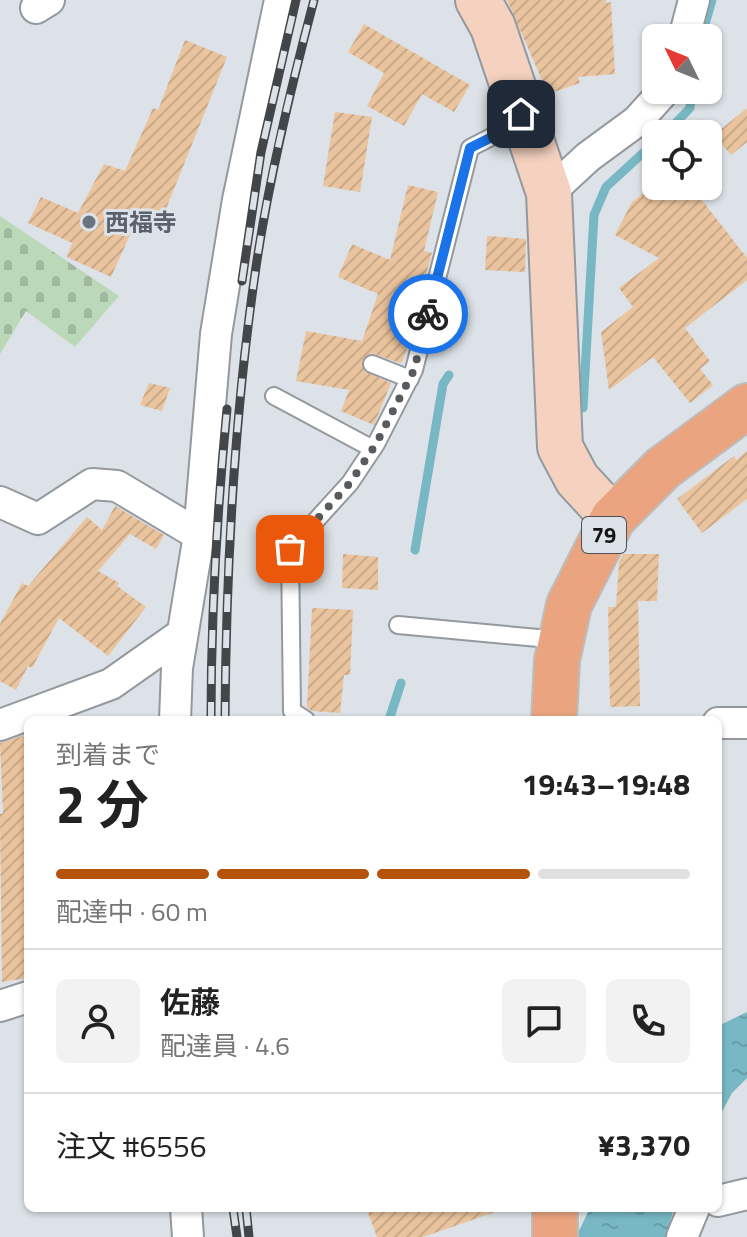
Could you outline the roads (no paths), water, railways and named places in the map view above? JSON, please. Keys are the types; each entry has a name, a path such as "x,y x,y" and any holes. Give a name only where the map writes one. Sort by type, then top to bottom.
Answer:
{"main road":[{"name":"79","path":"554,716 557,660 569,605 613,518 663,468 747,406"},
{"path":"555,1212 555,1237"}],"street":[{"path":"175,716 177,668 199,535 216,334 238,200 280,0"},
{"path":"478,0 493,27 549,193 560,447 577,479 613,518"},
{"path":"688,24 694,0"},
{"path":"549,193 588,157 637,121 652,104"},
{"path":"0,502 38,519 92,484 117,486 199,535"},
{"path":"24,716 111,684 182,634"},
{"path":"0,725 24,716"},
{"path":"722,723 747,723"},
{"path":"0,1006 24,998"},
{"path":"722,1200 747,1194"},
{"path":"186,1212 188,1237"},
{"path":"682,1237 692,1212"}],"lane":[{"path":"300,716 292,711 290,549 350,483 373,449 410,379 470,148 524,121"},
{"path":"372,364 410,379"},
{"path":"274,396 373,449"},
{"path":"398,625 561,640"}],"water":[{"path":"747,1012 747,1078 732,1093 722,1112 722,1024"},
{"path":"588,1212 673,1212 666,1237 576,1237"}],"waterway":[{"path":"705,24 712,0"},
{"path":"678,120 690,104"},
{"path":"583,408 594,215 606,187 642,154"},
{"path":"415,550 443,384 449,375"},
{"path":"390,716 401,683"}],"railway":[{"path":"242,281 261,152 296,0"},
{"path":"225,716 233,493 248,323 274,166 314,0"},
{"path":"211,716 215,564 227,409"},
{"path":"234,1212 237,1237"},
{"path":"246,1212 249,1237"}],"place":[{"name":"西福寺","path":"89,222"}]}
